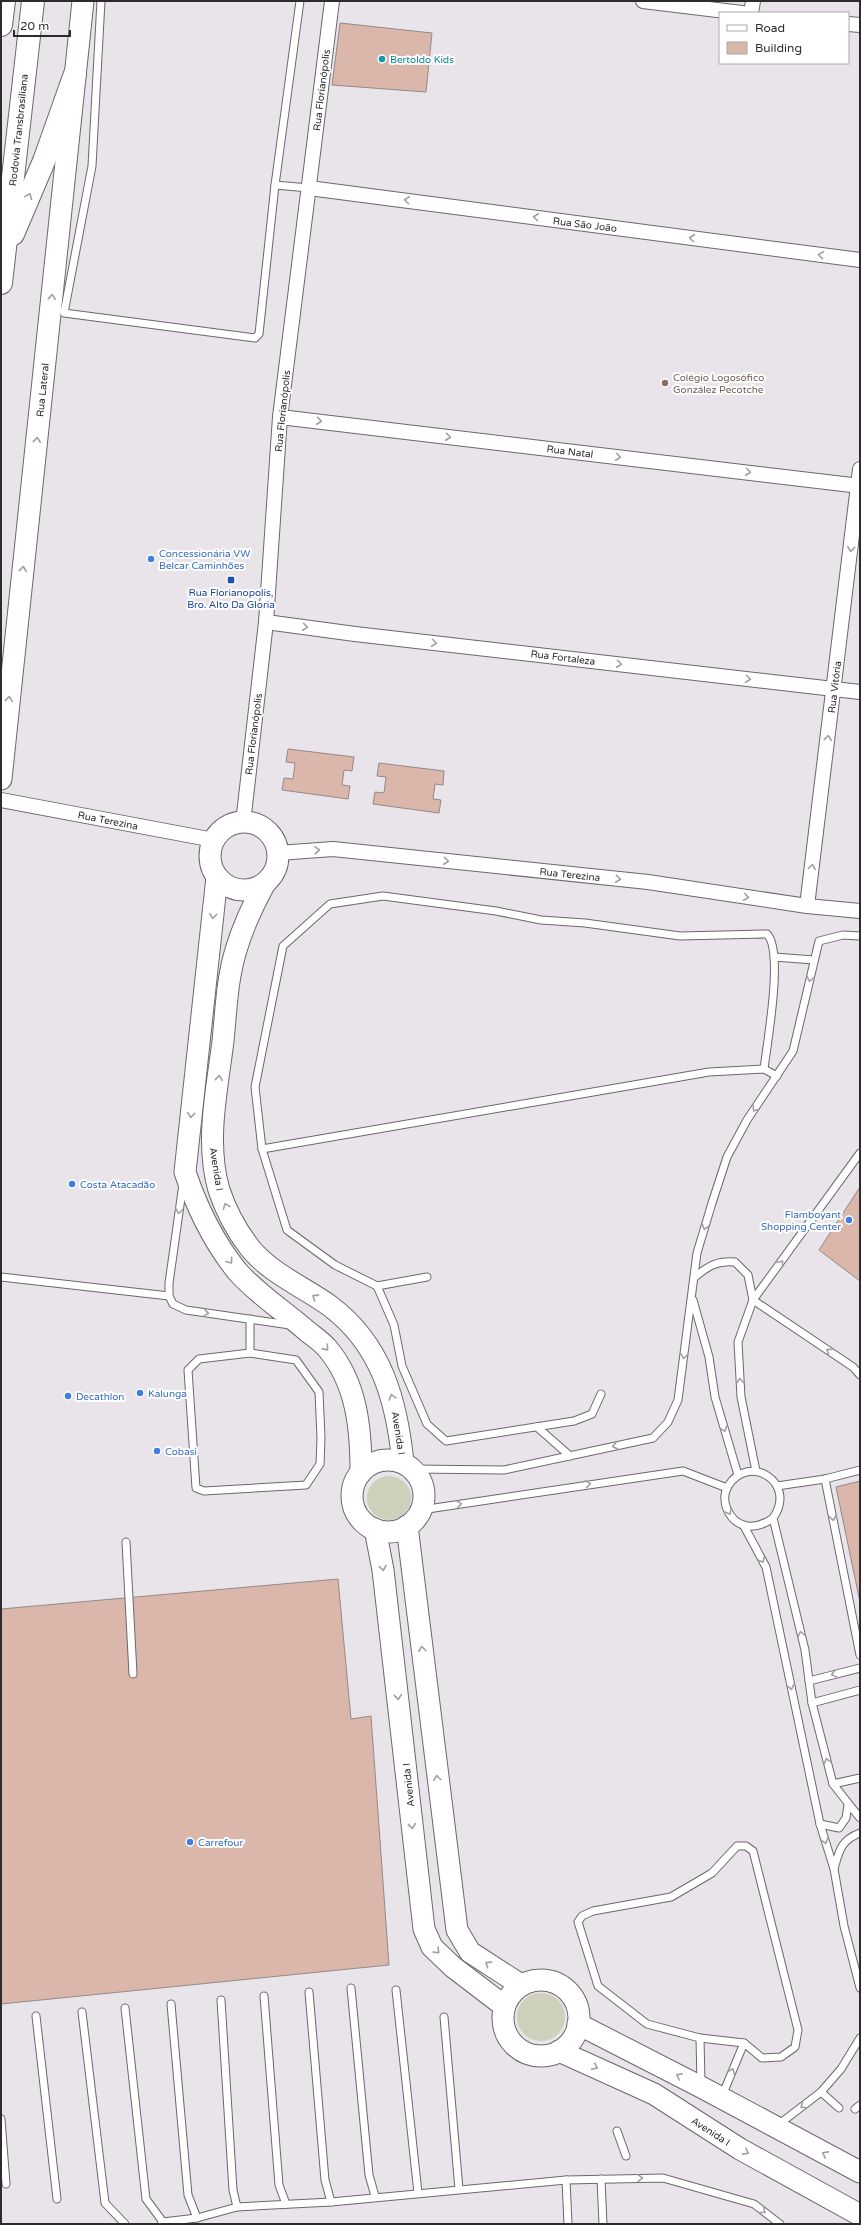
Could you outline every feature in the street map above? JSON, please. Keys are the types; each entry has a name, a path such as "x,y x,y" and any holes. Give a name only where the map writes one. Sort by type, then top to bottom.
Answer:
{"highway":[{"path":"1,25 4,1"},
{"name":"Rodovia Transbrasiliana","path":"1,283 33,1"},
{"path":"4,258 44,161 75,74"}],"street":[{"name":"Rua Lateral","path":"1,779 83,1"},
{"name":"Rua Florianópolis","path":"243,823 266,622 280,417 332,1"},
{"path":"643,1 734,12"},
{"path":"751,12 752,1"},
{"path":"849,24 860,25"},
{"name":"Rua São João","path":"309,188 860,260"},
{"name":"Rua Natal","path":"280,417 859,486"},
{"name":"Rua Vitória","path":"807,906 860,469"},
{"name":"Rua Fortaleza","path":"266,622 355,634 860,692"},
{"name":"Rua Terezina","path":"1,800 214,840"},
{"path":"243,823 251,823 267,831 272,838 278,853 276,865 272,875 265,883 255,888 235,889 225,885 217,877 209,861 209,852 214,840 226,828 243,823"},
{"name":"Rua Terezina","path":"278,853 333,849 648,882 807,906 860,911"},
{"path":"217,877 185,1172 196,1206 212,1236 238,1271 327,1348 341,1371 356,1406 361,1436 361,1472"},
{"name":"Avenida I","path":"265,883 249,913 236,950 230,978 212,1134 219,1189 231,1220 251,1249 276,1272 331,1307 357,1332 380,1363 393,1398 408,1466"},
{"path":"381,1460 392,1460 408,1466 423,1488 424,1500 421,1510 415,1519 407,1526 386,1532 365,1524 353,1505 352,1493 355,1482 361,1472 370,1464 381,1460"},
{"path":"407,1526 457,1930 470,1952 521,1985"},
{"name":"Avenida I","path":"375,1529 383,1570 424,1929 432,1947 453,1967 504,2006"},
{"path":"532,1980 555,1982 565,1988 573,1997 578,2008 578,2024 576,2032 570,2043 559,2051 547,2056 534,2055 522,2051 512,2043 505,2032 502,2019 504,2006 510,1994 521,1985 532,1980"},
{"path":"578,2024 701,2087 775,2128 860,2172"},
{"name":"Avenida I","path":"559,2051 654,2094 740,2149 860,2215"}],"lane":[{"path":"101,1 92,166 64,313 255,338 258,336 275,185 300,1"},
{"path":"275,185 309,188"},
{"path":"427,1277 377,1286 335,1265 287,1230 262,1149 255,1087 283,946 330,904 383,896 496,911 541,920 585,923 680,936 767,934 772,939 774,957 773,998 764,1069"},
{"path":"408,1466 504,1470 653,1438 668,1422 678,1400 697,1253 727,1157 748,1120 793,1051 819,941 843,935 860,936"},
{"path":"774,957 814,960"},
{"path":"262,1149 709,1072 764,1069 777,1076"},
{"path":"756,1471 741,1397 738,1342 753,1300 860,1153"},
{"path":"185,1172 169,1283 169,1296 173,1304 186,1310 301,1326"},
{"path":"695,1277 705,1268 716,1262 735,1262 748,1275 753,1300 853,1367 860,1375"},
{"path":"1,1277 169,1296"},
{"path":"377,1286 394,1325 402,1366 427,1424 446,1441 574,1421 592,1414 601,1394"},
{"path":"692,1296 709,1357 715,1397 738,1475"},
{"path":"250,1319 250,1353"},
{"path":"250,1353 296,1360 320,1392 320,1464 306,1485 204,1491 196,1488 188,1370 199,1359 228,1354 250,1353"},
{"path":"537,1427 570,1456"},
{"path":"777,1486 825,1479 860,1470"},
{"path":"421,1510 683,1471 727,1488"},
{"path":"744,1526 754,1527 764,1524 773,1518 780,1503 780,1494 777,1486 768,1476 756,1471 738,1475 727,1488 725,1505 729,1514 744,1526 766,1567 820,1824 834,1869 844,1926 860,1988"},
{"path":"825,1479 860,1655"},
{"path":"773,1518 804,1650 812,1703 833,1784 848,1805 860,1818"},
{"path":"126,1542 133,1674"},
{"path":"809,1681 860,1668"},
{"path":"812,1703 860,1690"},
{"path":"833,1784 860,1778"},
{"path":"820,1824 839,1828 846,1818 848,1805"},
{"path":"834,1869 839,1852 848,1838 860,1833"},
{"path":"737,1846 746,1846 753,1851 798,2030 794,2047 781,2057 762,2058 744,2043 700,2038 647,2024 598,1986 578,1922 582,1916 592,1911 671,1897 712,1873 737,1846"},
{"path":"351,1988 369,2175 376,2196"},
{"path":"396,1990 418,2193"},
{"path":"309,1992 325,2180 331,2202"},
{"path":"264,1996 279,2185 286,2204"},
{"path":"221,2000 233,2190 237,2207"},
{"path":"171,2004 188,2195 197,2218"},
{"path":"125,2008 146,2199 162,2223 197,2218 237,2207 331,2202 376,2196 566,2180 663,2178 754,2204 780,2224"},
{"path":"82,2012 105,2203 125,2224"},
{"path":"36,2016 57,2199"},
{"path":"444,2017 459,2189"},
{"path":"700,2038 701,2087"},
{"path":"775,2128 821,2092 841,2069 860,2038"},
{"path":"721,2098 744,2043"},
{"path":"821,2092 839,2108"},
{"path":"1,2119 6,2184"},
{"path":"617,2130 626,2156"},
{"path":"600,2179 603,2224"},
{"path":"566,2180 568,2224"}],"green space":[{"path":"389,1476 401,1480 407,1486 411,1498 407,1510 401,1516 389,1520 377,1516 371,1510 367,1498 371,1486 377,1480"},
{"path":"536,1993 546,1993 558,2000 565,2012 565,2022 558,2034 546,2041 536,2041 528,2037 521,2030 517,2022 517,2012 521,2004 528,1997"}],"building":[{"name":"Bertoldo Kids","path":"340,23 432,33 426,92 332,85"},
{"path":"288,749 354,757 352,771 344,770 342,785 350,786 348,799 282,790 284,778 293,779 295,763 286,762"},
{"path":"379,763 444,771 443,785 435,784 433,799 441,800 439,813 373,804 375,792 384,793 386,777 377,776"},
{"name":"Flamboyant Shopping Center","path":"860,1187 860,1281 819,1250"},
{"path":"860,1481 860,1602 836,1487"},
{"name":"Carrefour","path":"338,1579 351,1719 371,1716 389,1965 1,2004 1,1609"}],"place":[{"name":"Bertoldo Kids","path":"382,59"},
{"name":"Colégio Logosófico González Pecotche","path":"665,383"},
{"name":"Concessionária VW Belcar Caminhões","path":"151,559"},
{"name":"Rua Florianopolis, Bro. Alto Da Gloria","path":"231,580"},
{"name":"Costa Atacadão","path":"72,1184"},
{"name":"Flamboyant Shopping Center","path":"849,1220"},
{"name":"Kalunga","path":"140,1393"},
{"name":"Decathlon","path":"68,1396"},
{"name":"Cobasi","path":"157,1451"},
{"name":"Carrefour","path":"190,1842"}]}
